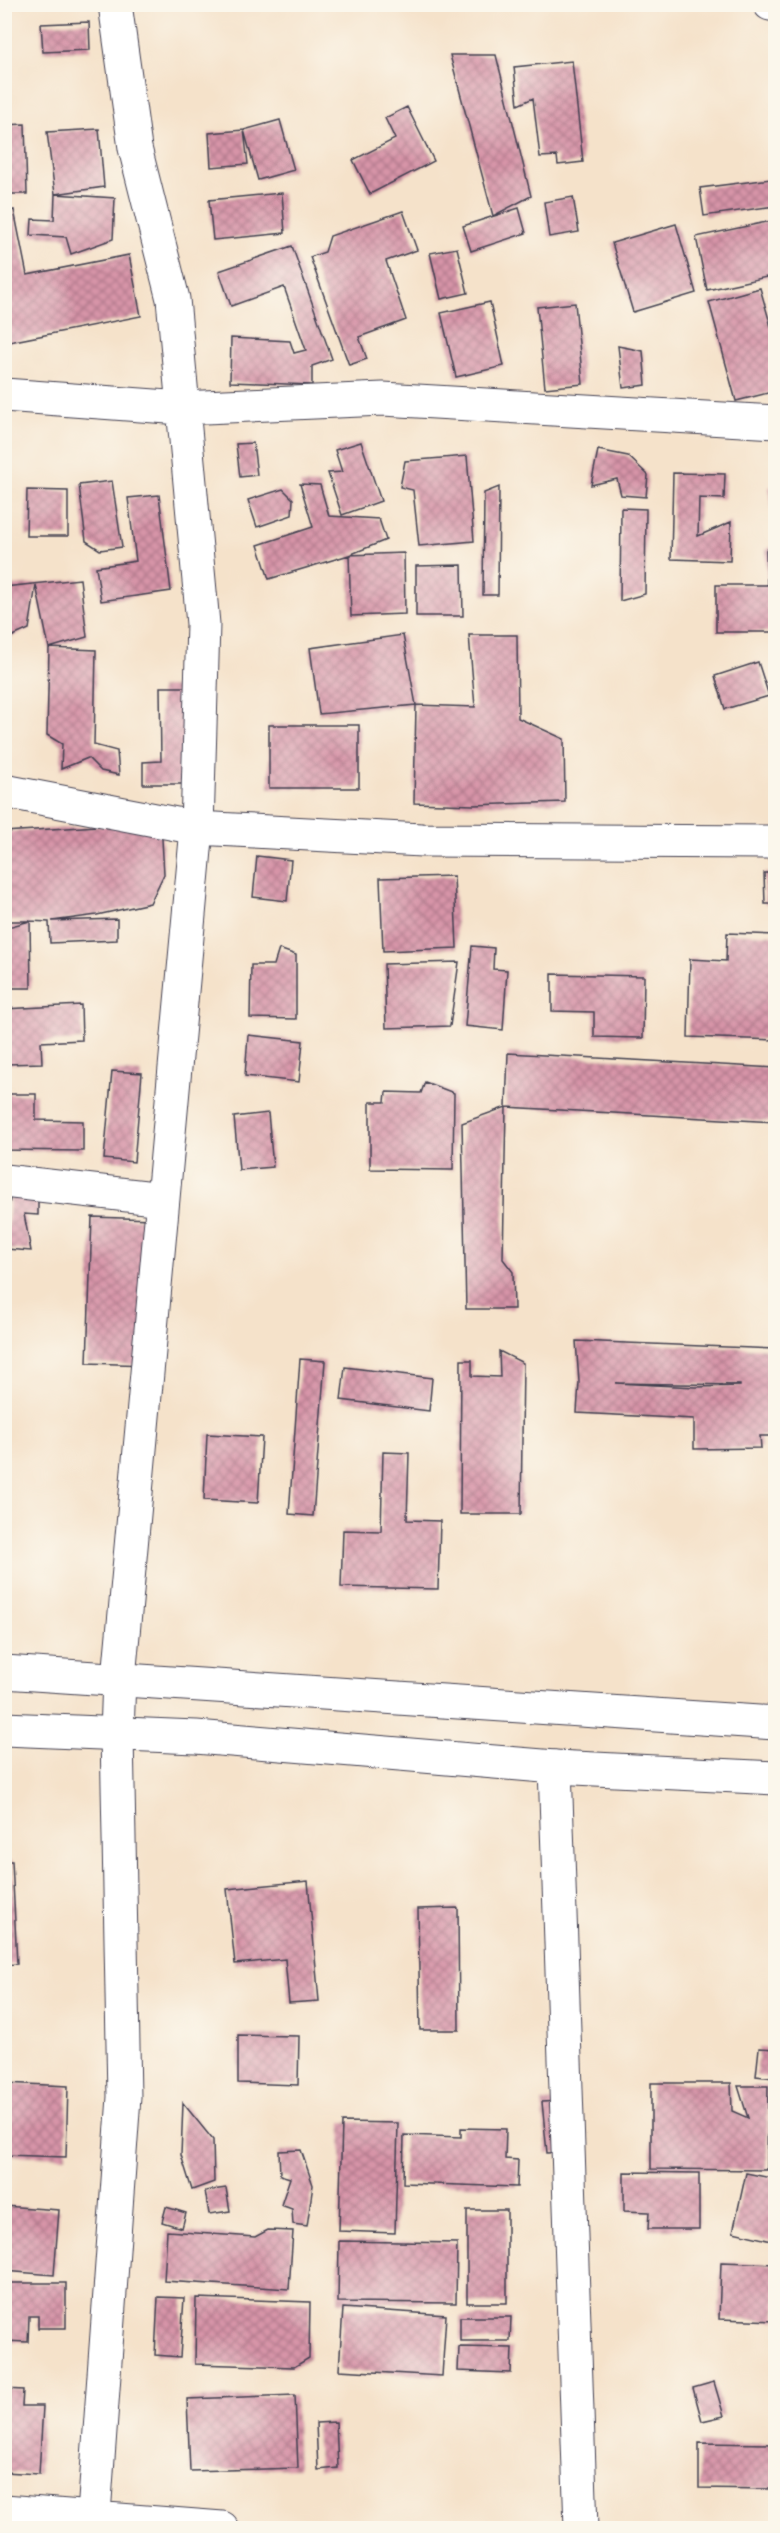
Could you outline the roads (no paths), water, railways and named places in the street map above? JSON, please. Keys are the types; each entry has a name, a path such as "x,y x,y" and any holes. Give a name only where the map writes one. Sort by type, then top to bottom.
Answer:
{"street":[{"path":"93,2523 124,2097 117,1734 119,1678 197,828 203,624 173,299 135,148 115,4"},
{"path":"770,4 776,5"},
{"path":"4,394 182,408 383,399 776,422"},
{"path":"4,791 197,828 422,840 776,842"},
{"path":"4,1181 163,1199"},
{"path":"4,1672 776,1723"},
{"path":"4,1729 196,1737 555,1767 776,1778"},
{"path":"555,1767 581,2529"},
{"path":"4,2511 93,2523 222,2529"}]}
